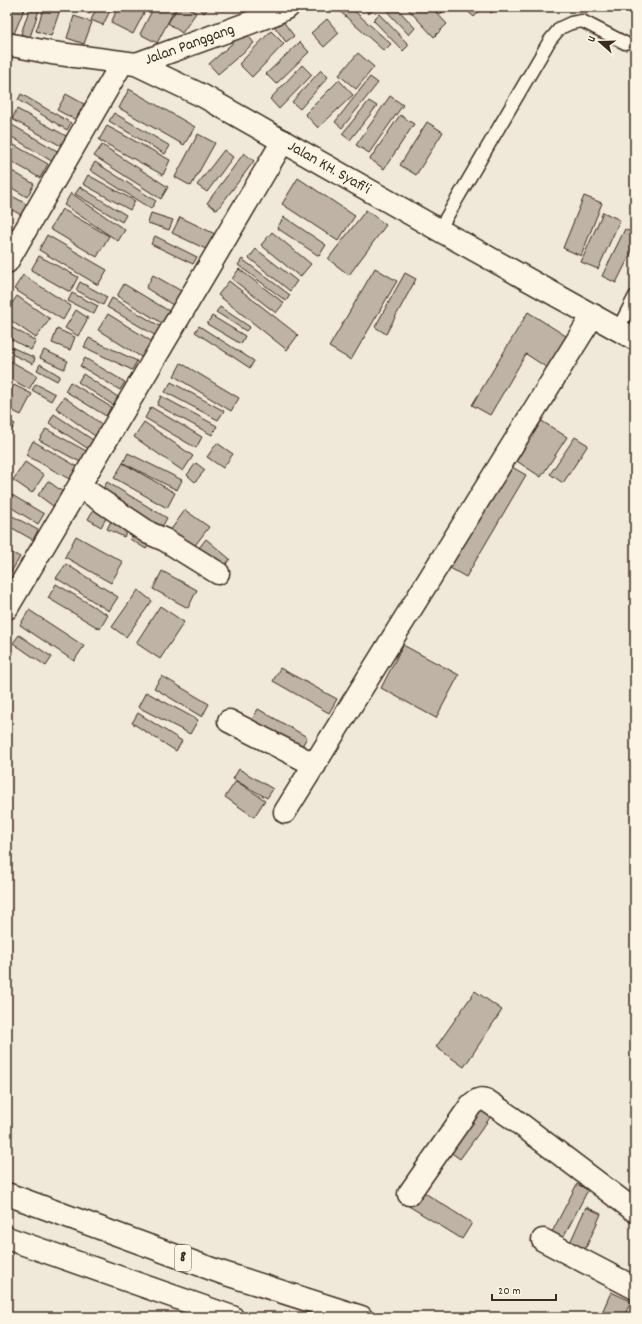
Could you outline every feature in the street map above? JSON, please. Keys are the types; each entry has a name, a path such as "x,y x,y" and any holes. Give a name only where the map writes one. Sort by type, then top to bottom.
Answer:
{"main road":[{"name":"Jalan Panggang","path":"129,63 277,9"},
{"name":"Jalan KH. Syafi'i","path":"7,44 52,53 129,63 204,96 439,230 627,334"},
{"path":"7,262 129,63"},
{"path":"7,608 283,141"},
{"path":"285,812 593,314"},
{"path":"79,486 149,533 165,540 218,573"},
{"path":"229,721 315,764"},
{"path":"409,1194 471,1105 482,1099 486,1100 511,1117 635,1211"},
{"name":"8","path":"7,1194 220,1272 361,1317"},
{"path":"7,1238 232,1317"},
{"path":"543,1240 635,1288"}],"lane":[{"path":"439,230 550,40 560,28 571,23 582,21 624,43"},
{"path":"627,334 635,296"}],"building":[{"path":"7,7 12,7 7,24"},
{"path":"14,7 25,7 14,34 7,31 7,25"},
{"path":"30,7 40,7 30,37 21,34"},
{"path":"44,7 61,7 51,36 36,31"},
{"path":"75,7 92,7 89,14"},
{"path":"97,7 112,7 103,25 91,20"},
{"path":"118,7 143,7 146,9 133,34 111,23"},
{"path":"154,7 176,7 157,43 140,34"},
{"path":"178,7 187,7 196,13 182,33 168,23"},
{"path":"197,7 209,7 204,13"},
{"path":"335,7 350,7 391,44 384,51"},
{"path":"363,7 376,7 369,14"},
{"path":"383,7 396,7 415,28 409,35"},
{"path":"406,7 431,7 447,24 434,37"},
{"path":"434,7 447,7 448,9 438,15"},
{"path":"463,7 477,7 480,10 474,17"},
{"path":"486,7 499,7 491,13"},
{"path":"379,14 409,45 403,51 373,20"},
{"path":"74,16 92,22 84,44 67,38"},
{"path":"327,19 339,33 324,47 311,33"},
{"path":"282,20 294,36 286,42 274,26"},
{"path":"271,31 284,44 252,77 239,64"},
{"path":"245,32 254,43 218,74 209,64"},
{"path":"300,42 309,52 276,84 266,74"},
{"path":"358,53 374,67 356,89 339,75"},
{"path":"302,65 312,75 279,109 270,99"},
{"path":"321,70 328,77 300,109 292,102"},
{"path":"370,77 378,83 342,128 335,122"},
{"path":"339,80 353,95 318,128 305,114"},
{"path":"129,89 195,127 184,145 119,108"},
{"path":"21,94 71,123 67,130 18,100"},
{"path":"66,94 84,104 76,120 57,110"},
{"path":"390,96 403,105 369,153 356,145"},
{"path":"369,101 377,106 350,140 342,134"},
{"path":"17,109 68,137 63,147 12,119"},
{"path":"114,113 170,146 165,154 109,121"},
{"path":"400,115 414,124 384,169 370,159"},
{"path":"7,122 59,152 53,162 7,134"},
{"path":"427,122 443,132 416,175 400,165"},
{"path":"107,126 170,160 163,175 99,140"},
{"path":"198,134 215,143 191,186 175,177"},
{"path":"7,141 48,164 40,178 7,159"},
{"path":"102,145 168,187 161,199 94,156"},
{"path":"224,150 233,157 207,192 197,185"},
{"path":"244,153 254,161 217,210 207,203"},
{"path":"95,162 156,201 151,209 90,170"},
{"path":"7,168 34,184 27,197 7,185"},
{"path":"88,175 135,201 130,210 83,184"},
{"path":"298,178 355,216 338,241 282,204"},
{"path":"80,187 126,215 122,222 75,194"},
{"path":"7,193 28,205 21,215 7,207"},
{"path":"71,193 125,230 118,241 64,205"},
{"path":"584,196 602,203 581,256 563,248"},
{"path":"62,209 109,236 97,257 50,229"},
{"path":"366,210 386,225 349,275 328,259"},
{"path":"603,212 620,220 598,269 581,262"},
{"path":"151,213 173,220 169,230 148,223"},
{"path":"180,217 217,235 210,251 172,233"},
{"path":"284,217 326,245 319,256 277,228"},
{"path":"7,221 12,224 7,231"},
{"path":"625,229 635,234 635,245 616,283 602,276"},
{"path":"272,232 311,264 300,277 261,245"},
{"path":"47,235 107,270 98,285 39,250"},
{"path":"155,236 197,257 193,264 151,244"},
{"path":"256,249 297,281 290,291 249,258"},
{"path":"39,256 78,277 70,292 31,270"},
{"path":"242,259 290,295 286,301 238,265"},
{"path":"375,268 397,281 351,360 329,347"},
{"path":"239,269 284,303 276,313 232,279"},
{"path":"405,273 416,279 386,334 375,327"},
{"path":"23,275 71,306 63,320 14,289"},
{"path":"153,275 185,293 176,307 146,288"},
{"path":"229,281 298,335 287,350 218,295"},
{"path":"80,282 107,297 103,305 76,290"},
{"path":"124,284 174,314 167,326 117,296"},
{"path":"72,293 98,306 94,314 68,301"},
{"path":"17,296 50,319 36,338 7,318 7,310"},
{"path":"112,298 163,328 158,337 107,307"},
{"path":"635,299 635,320 627,315"},
{"path":"220,307 250,327 246,331 216,312"},
{"path":"76,310 88,318 78,336 65,328"},
{"path":"528,312 569,338 549,369 526,354 490,415 472,405"},
{"path":"108,314 156,344 146,360 98,330"},
{"path":"212,316 245,336 241,344 207,324"},
{"path":"7,325 36,341 31,350 7,337"},
{"path":"199,326 254,361 250,368 195,332"},
{"path":"57,329 75,337 70,350 52,343"},
{"path":"89,338 137,361 132,370 84,347"},
{"path":"7,345 35,358 33,364 7,352"},
{"path":"44,350 68,361 64,369 40,358"},
{"path":"85,358 125,382 120,390 80,366"},
{"path":"7,359 37,376 29,389 7,377"},
{"path":"181,363 239,398 231,411 174,376"},
{"path":"40,364 60,376 57,381 37,370"},
{"path":"83,374 118,397 113,405 78,382"},
{"path":"70,382 111,407 106,416 65,391"},
{"path":"171,382 224,411 218,420 165,392"},
{"path":"36,384 55,394 51,401 32,390"},
{"path":"14,385 32,394 21,415 7,408 7,398"},
{"path":"161,396 217,426 212,435 157,405"},
{"path":"64,397 103,425 95,436 56,408"},
{"path":"151,407 202,437 196,448 145,418"},
{"path":"54,414 96,442 90,450 49,423"},
{"path":"537,418 567,437 541,477 512,458"},
{"path":"7,419 15,424 9,434 7,433"},
{"path":"144,422 193,456 183,471 134,437"},
{"path":"46,429 88,452 82,463 39,440"},
{"path":"575,437 588,445 563,483 550,474"},
{"path":"33,441 78,467 71,480 26,455"},
{"path":"217,443 233,454 223,468 207,457"},
{"path":"128,453 182,480 177,490 123,463"},
{"path":"25,462 44,475 32,493 13,480"},
{"path":"503,462 526,475 466,577 443,564"},
{"path":"123,463 175,493 167,508 114,478"},
{"path":"196,463 205,470 195,482 187,475"},
{"path":"48,481 63,492 53,506 38,495"},
{"path":"107,482 167,518 159,532 99,496"},
{"path":"7,492 44,514 38,524 7,505"},
{"path":"95,507 108,515 101,527 88,519"},
{"path":"185,510 209,527 193,548 170,531"},
{"path":"7,513 38,530 33,540 7,525"},
{"path":"112,519 129,527 124,537 107,529"},
{"path":"136,528 152,538 146,549 130,539"},
{"path":"76,536 123,562 111,583 65,557"},
{"path":"206,539 230,559 219,573 195,553"},
{"path":"7,550 20,557 11,572 7,570"},
{"path":"66,564 118,597 109,611 56,578"},
{"path":"162,571 197,590 188,608 153,589"},
{"path":"56,584 108,615 100,629 48,598"},
{"path":"138,590 152,601 126,637 112,627"},
{"path":"160,606 184,622 160,659 136,643"},
{"path":"29,610 84,646 74,661 20,625"},
{"path":"19,635 52,657 46,666 13,643"},
{"path":"403,645 459,675 436,718 381,688"},
{"path":"280,668 337,699 329,713 273,681"},
{"path":"162,676 209,704 202,717 154,688"},
{"path":"146,692 198,720 190,734 138,707"},
{"path":"258,709 307,737 299,752 249,725"},
{"path":"138,713 182,741 176,751 132,723"},
{"path":"239,769 273,789 267,798 233,779"},
{"path":"236,781 265,800 254,817 225,797"},
{"path":"475,991 502,1010 464,1067 436,1047"},
{"path":"478,1105 492,1115 460,1159 446,1149"},
{"path":"577,1184 588,1190 563,1238 552,1232"},
{"path":"417,1188 472,1223 462,1239 407,1205"},
{"path":"586,1207 601,1214 584,1252 569,1245"},
{"path":"611,1292 631,1301 624,1317 600,1317"}]}
